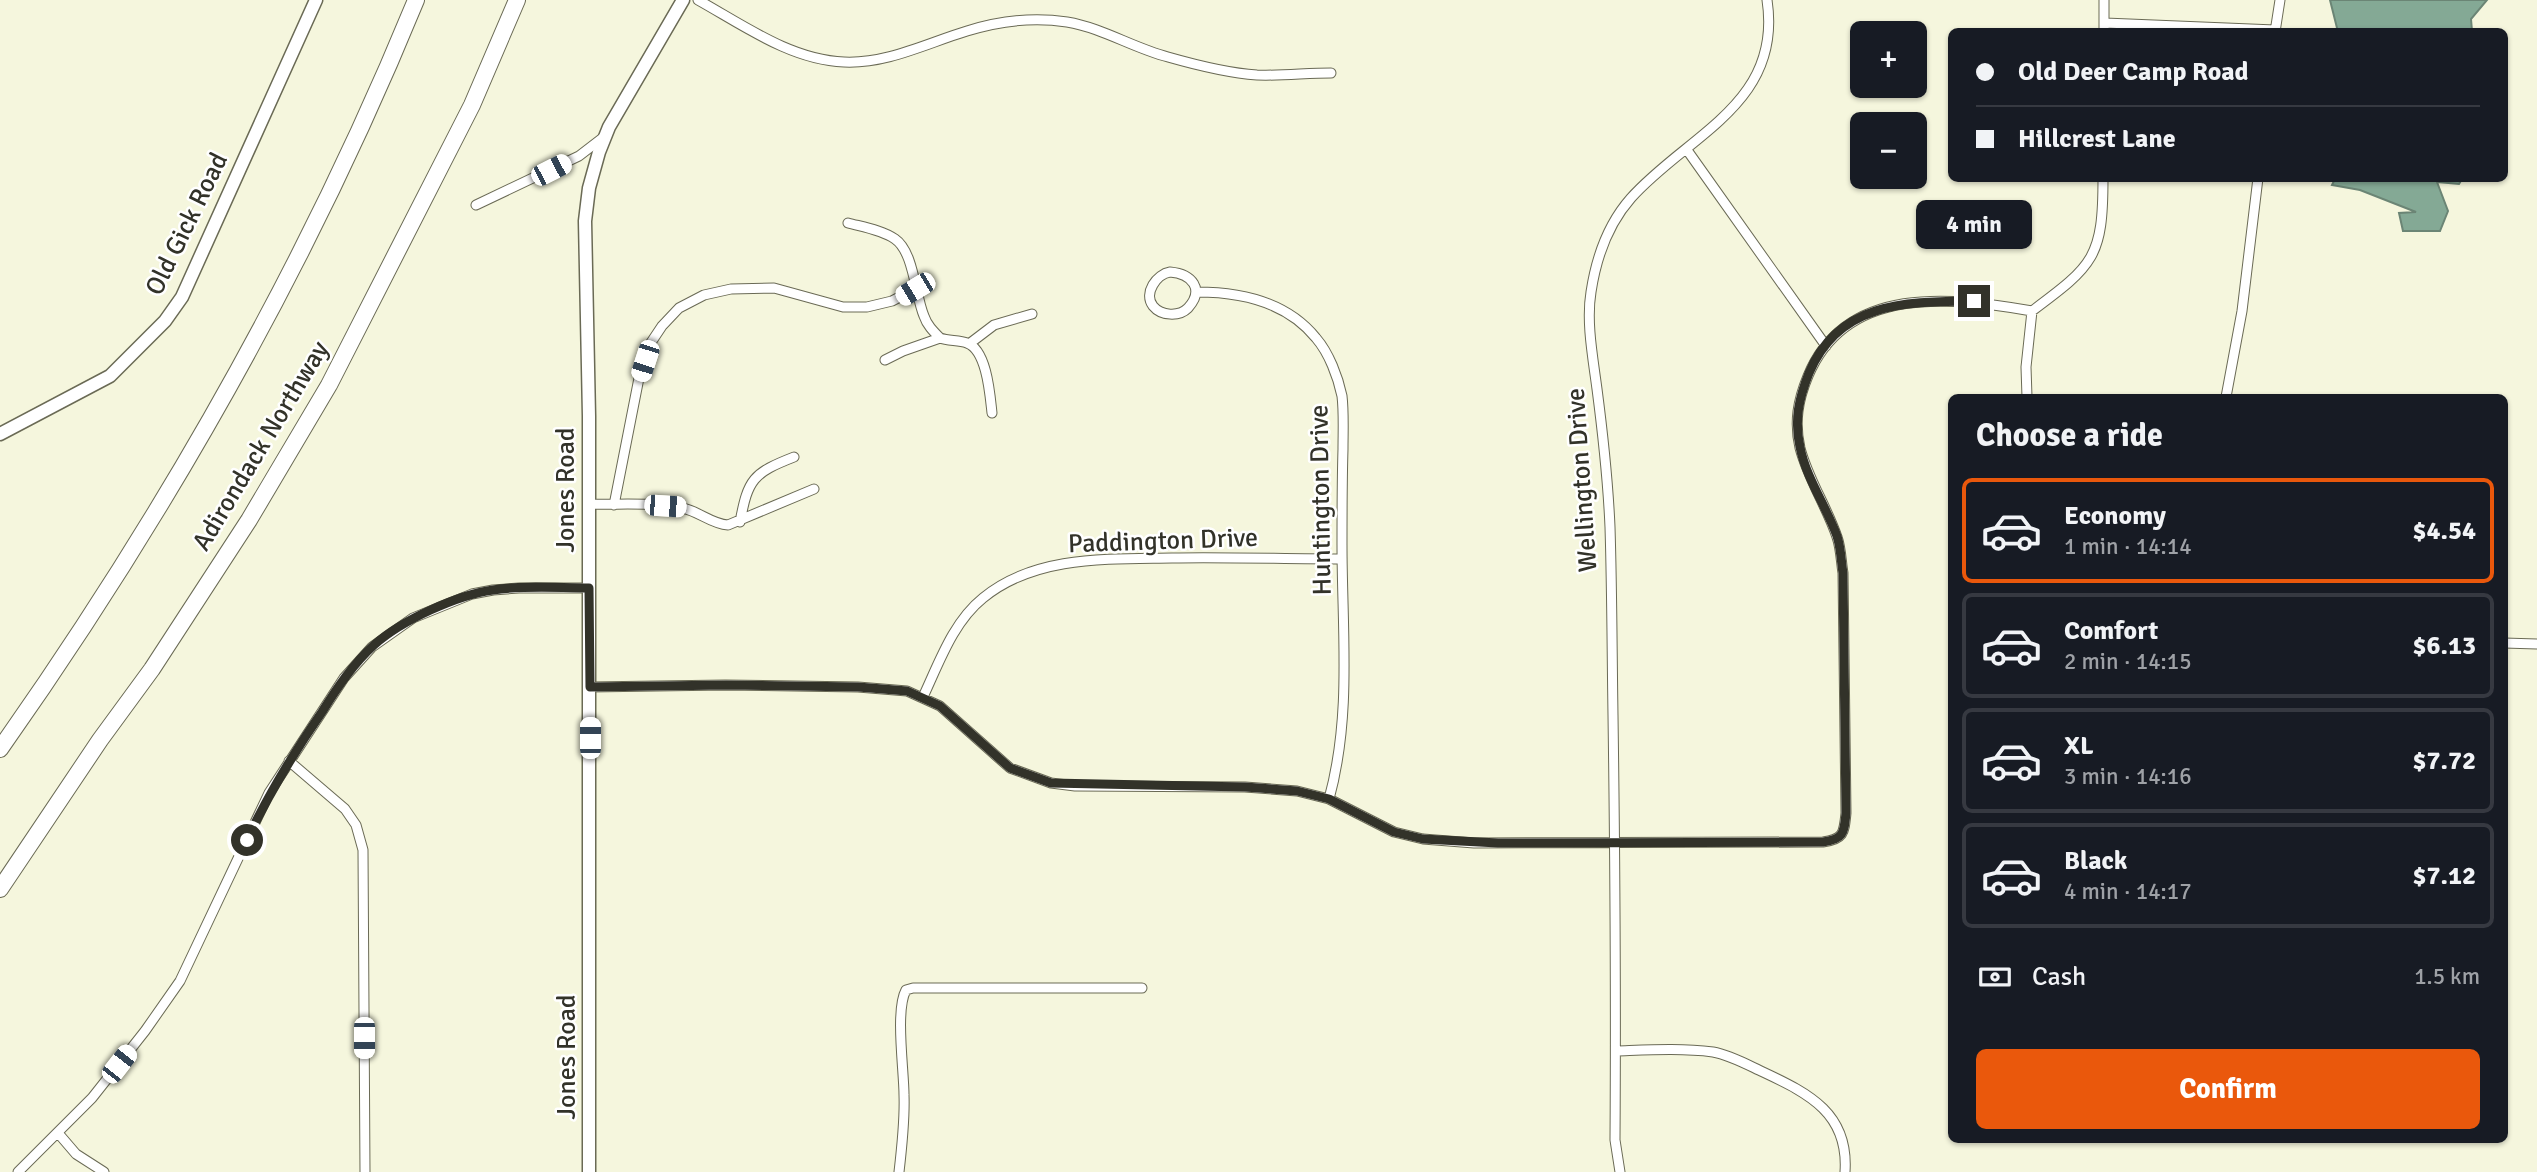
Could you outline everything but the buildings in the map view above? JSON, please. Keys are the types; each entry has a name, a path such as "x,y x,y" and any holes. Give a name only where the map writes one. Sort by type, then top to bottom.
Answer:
{"highway":[{"name":"Adirondack Northway","path":"0,750 64,658 167,496 241,366 299,258 345,163 416,0"},
{"name":"Adirondack Northway","path":"0,889 100,740 152,669 248,520 329,385 472,106 517,0"}],"street":[{"name":"Old Gick Road","path":"0,434 110,376 177,305 198,267 316,0"},
{"name":"Jones Road","path":"589,1172 590,687 585,221 589,188 606,135 683,0"},
{"path":"698,0 776,44 803,54 842,62 889,57 968,30 1020,20 1067,22 1103,31 1166,57 1214,68 1256,75 1331,73"},
{"name":"Wellington Drive","path":"1619,1172 1615,1140 1615,843 1610,530 1589,303 1597,262 1611,226 1629,200 1746,95 1754,83 1764,58 1768,32 1767,0"},
{"path":"2104,0 2104,27 2147,28"},
{"path":"2275,28 2280,0"},
{"path":"476,205 579,156 606,135"},
{"path":"1687,150 1826,346"},
{"path":"590,687 726,685 887,688 923,697 940,706 1010,768 1051,783 1245,787 1297,791 1329,799 1394,832 1423,839 1474,843 1837,840 1842,835 1846,813 1843,573 1837,537 1804,461 1797,423 1802,390 1813,364 1834,334 1849,322 1877,309 1925,302 1974,301 2032,310 2070,283 2084,268 2098,246 2103,220 2103,182"},
{"path":"2228,394 2242,311 2258,182"},
{"path":"848,223 884,233 896,240 908,256 915,289 928,325 940,338"},
{"path":"1162,273 1180,273 1188,277 1197,292 1195,300 1184,312 1177,314 1160,311 1150,300 1153,282 1162,273"},
{"path":"614,505 650,344 679,307 704,295 731,289 774,288 844,307 867,307 892,301 915,289"},
{"name":"Huntington Drive","path":"1197,292 1252,297 1267,302 1305,326 1327,355 1342,396 1345,638 1343,723 1337,768 1329,799"},
{"path":"2027,394 2026,367 2032,310"},
{"path":"969,344 994,325 1032,314"},
{"path":"885,360 940,338 969,344 979,352 989,386 992,413"},
{"path":"740,522 748,487 757,476 771,466 794,457"},
{"path":"589,504 681,507 721,524 740,522 814,489"},
{"name":"Paddington Drive","path":"923,697 963,620 993,590 1032,571 1067,563 1114,559 1342,559"},
{"path":"18,1172 92,1098 180,981 269,793 344,678 372,647 413,618 472,594 493,590 589,588"},
{"path":"2508,643 2537,644"},
{"path":"289,761 345,809 356,825 363,849 365,1172"},
{"path":"899,1172 904,1097 901,1016 906,990 978,987 1143,988"},
{"path":"1616,1051 1716,1052 1773,1077 1822,1105 1832,1118 1844,1143 1845,1172"},
{"path":"58,1133 76,1154 104,1172"}],"shaded area":[{"path":"2330,0 2487,0 2471,19 2472,28 2337,28"},
{"path":"2333,182 2437,182 2448,211 2440,231 2403,231 2399,213 2416,212 2360,190 2332,185"}],"route":[{"path":"247,840 269,793 289,761 344,678 372,647 413,618 472,594 519,588 589,588 590,687 726,685 858,687 907,691 940,706 1010,768 1051,783 1075,786 1245,787 1297,791 1329,799 1394,832 1423,839 1474,843 1837,840 1842,835 1846,813 1843,573 1837,537 1800,447 1797,423 1802,390 1813,364 1834,334 1849,322 1877,309 1898,305 1974,301"}]}
